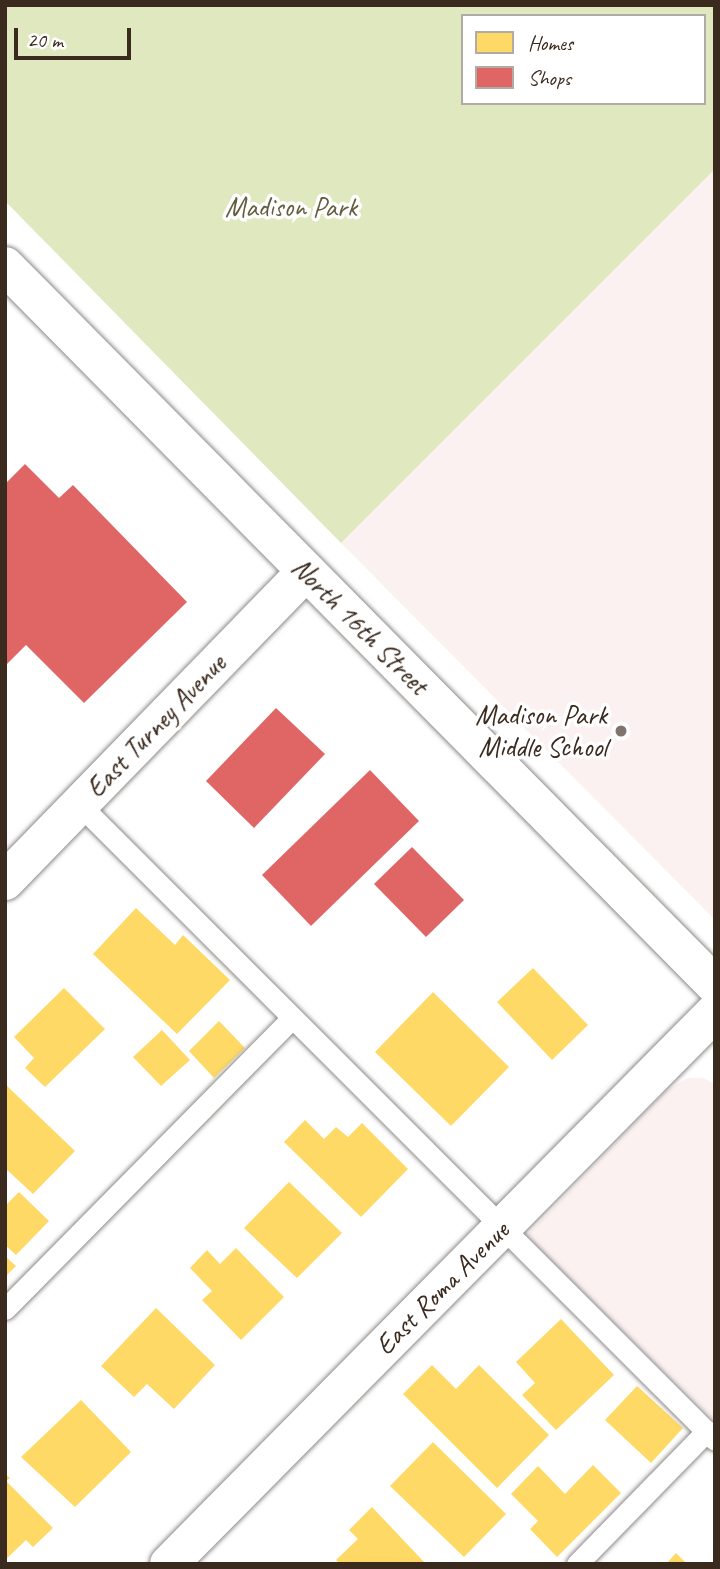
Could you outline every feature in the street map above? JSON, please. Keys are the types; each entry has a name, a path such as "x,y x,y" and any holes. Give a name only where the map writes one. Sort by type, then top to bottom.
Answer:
{"street":[{"name":"North 16th Street","path":"5,266 715,985"},
{"name":"East Turney Avenue","path":"5,881 306,570"},
{"name":"East Roma Avenue","path":"169,1564 715,1012"}],"lane":[{"path":"79,804 711,1435 577,1564"},
{"path":"5,1309 292,1018"}],"shaded area":[{"name":"Madison Park Middle School","path":"715,169 715,920 341,543"},
{"path":"687,1078 703,1078 715,1084 715,1421 526,1236 665,1092"}],"green space":[{"name":"Madison Park","path":"5,5 715,5 715,169 341,543 5,201"}],"building: Homes":[{"path":"136,908 175,945 183,935 230,980 177,1034 93,954"},
{"path":"533,968 588,1025 552,1060 497,1002"},
{"path":"64,988 105,1029 45,1087 25,1068 34,1058 14,1037"},
{"path":"433,992 509,1067 451,1126 375,1052"},
{"path":"219,1021 245,1048 214,1078 189,1051"},
{"path":"162,1030 190,1060 161,1086 133,1057"},
{"path":"5,1084 75,1151 33,1194 5,1168"},
{"path":"305,1120 324,1139 336,1127 348,1137 362,1123 408,1169 361,1217 284,1142"},
{"path":"289,1182 342,1233 297,1278 244,1228"},
{"path":"19,1192 49,1221 16,1255 5,1245 5,1206"},
{"path":"236,1248 284,1297 241,1340 202,1300 212,1291 190,1268 207,1250 220,1264"},
{"path":"5,1256 16,1266 5,1277"},
{"path":"156,1308 215,1365 174,1409 147,1384 134,1397 101,1366"},
{"path":"561,1319 614,1375 556,1430 522,1395 535,1383 516,1362"},
{"path":"432,1365 456,1389 479,1365 549,1435 497,1488 403,1394"},
{"path":"637,1386 683,1428 651,1463 605,1420"},
{"path":"81,1400 131,1452 75,1507 21,1457"},
{"path":"433,1442 506,1514 464,1557 390,1486"},
{"path":"593,1465 621,1493 557,1557 530,1529 538,1521 511,1494 538,1466 565,1494"},
{"path":"5,1474 10,1478 6,1481 53,1528 33,1547 26,1540 5,1560"},
{"path":"372,1507 426,1564 340,1564 336,1560 358,1539 349,1530"},
{"path":"676,1553 687,1564 666,1564"}],"building: Shops":[{"path":"25,464 59,498 73,485 187,602 84,703 26,645 5,666 5,484"},
{"path":"276,708 325,754 254,828 206,781"},
{"path":"370,770 419,821 311,926 262,875"},
{"path":"412,847 464,900 426,937 374,884"}],"place":[{"name":"Madison Park Middle School","path":"621,731"}]}
